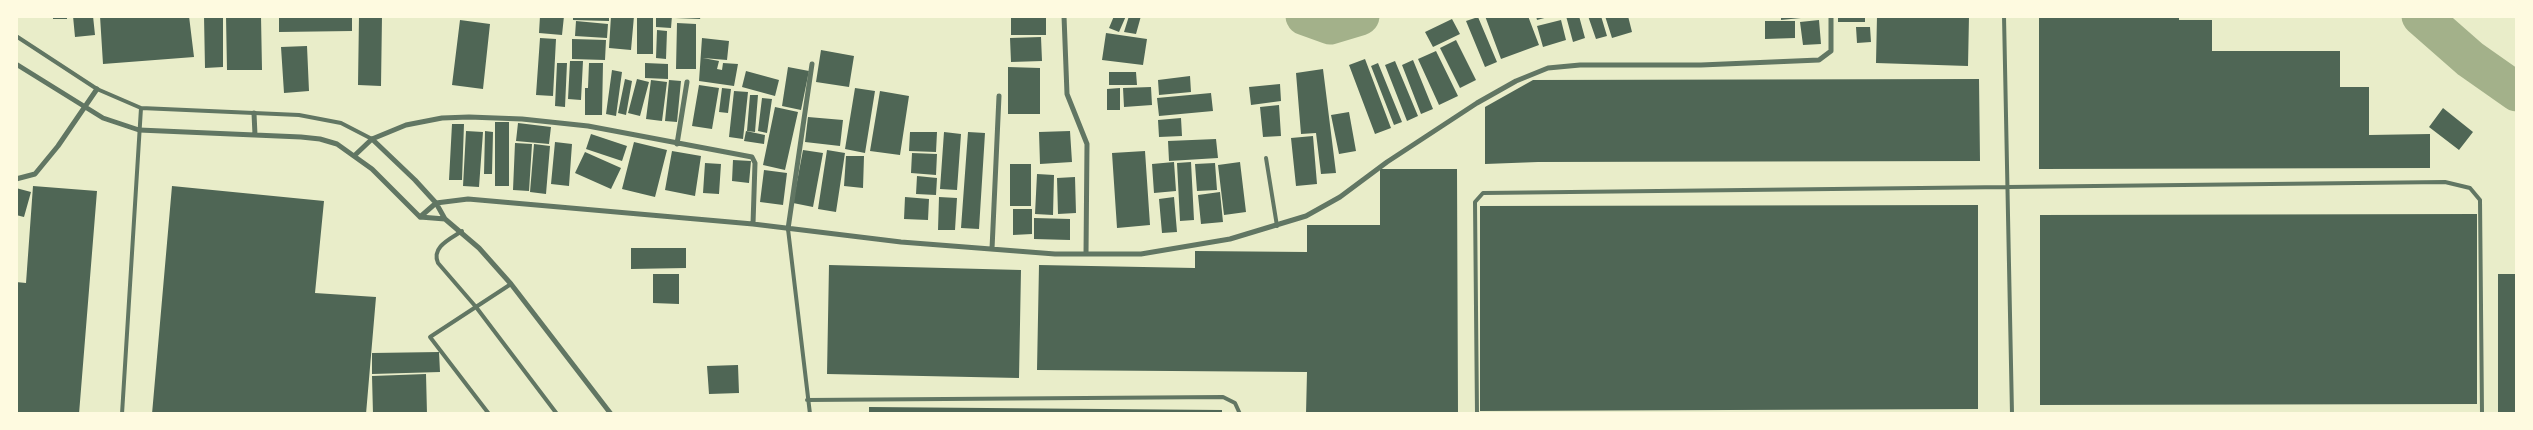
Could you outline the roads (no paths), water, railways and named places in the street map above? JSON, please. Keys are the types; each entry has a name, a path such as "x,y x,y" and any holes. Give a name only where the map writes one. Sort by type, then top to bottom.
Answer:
{"street":[{"path":"1064,16 1066,94 1087,144 1086,254"},
{"path":"420,217 436,203 468,199 753,224 901,242 1055,254 1140,254 1185,248 1277,226 1306,216 1340,198 1387,162 1477,102 1540,71 1556,66 1580,65 1701,65 1819,60 1831,51 1830,16"},
{"path":"16,64 84,107 121,125 139,130 320,139 337,144 372,169 420,217 445,220 462,231 511,284 610,414"},
{"path":"788,229 812,64"},
{"path":"677,144 687,82"},
{"path":"16,179 35,174 97,89"},
{"path":"992,249 999,96"},
{"path":"254,114 255,135"},
{"path":"354,156 372,139 406,125 442,118 522,119 588,126 752,157 755,163 753,224"},
{"path":"372,139 436,203 445,220"}],"lane":[{"path":"2004,16 2009,186 2012,414"},
{"path":"16,36 97,89 141,108 254,114 299,114 341,123 372,139"},
{"path":"122,414 141,108"},
{"path":"1266,158 1277,226"},
{"path":"1477,414 1475,202 1483,193 2445,182 2470,188 2480,200 2482,414"},
{"path":"788,229 810,414"},
{"path":"462,231 437,249 435,255 438,263 476,307 557,414"},
{"path":"489,414 430,337 511,284"},
{"path":"807,400 1223,397 1235,403 1240,414"}],"waterway":[{"path":"1305,16 1330,25 1360,16"},
{"path":"2421,16 2470,59 2517,92"}]}
